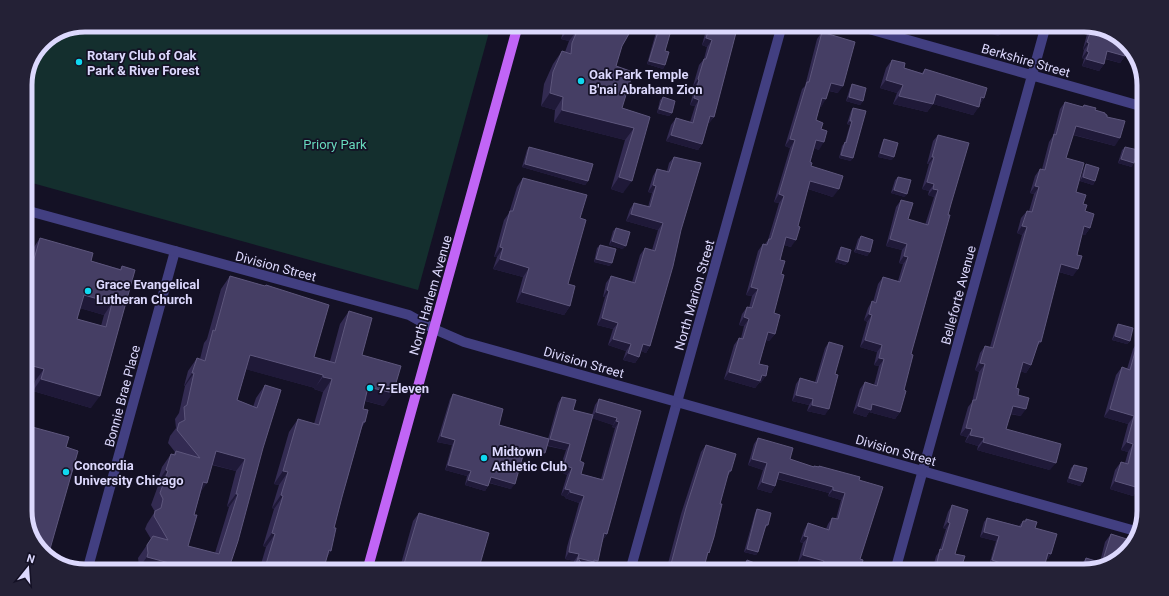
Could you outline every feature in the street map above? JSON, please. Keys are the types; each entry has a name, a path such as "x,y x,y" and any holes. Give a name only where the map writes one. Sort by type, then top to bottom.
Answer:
{"main road":[{"name":"North Harlem Avenue","path":"369,564 516,32"}],"street":[{"name":"North Marion Street","path":"632,564 780,32"},
{"name":"Berkshire Street","path":"880,32 1137,105"},
{"name":"Belleforte Avenue","path":"897,564 1044,32"},
{"name":"Division Street","path":"32,212 409,315 434,329 464,342 1133,530"},
{"name":"Bonnie Brae Place","path":"89,564 175,251"}],"green space":[{"name":"Priory Park","path":"85,32 489,32 418,290 32,183 32,82 37,62 50,45 59,39 75,33"}],"building":[{"name":"Oak Park Temple B'nai Abraham Zion","path":"577,32 630,32 622,46 616,66 633,72 622,108 650,117 632,181 619,177 634,128 562,110 563,97 550,93 553,72 562,51 571,54 572,43"},
{"path":"658,32 671,32 665,51 669,52 665,65 649,61"},
{"path":"708,32 736,32 714,117 710,116 702,144 671,135 676,118 693,123 699,100 694,98 698,79 712,40 706,38"},
{"path":"822,32 855,42 843,86 831,83 826,99 822,98 816,120 823,123 821,129 827,131 824,142 816,140 810,162 812,163 811,166 843,176 839,189 810,181 798,226 800,227 796,240 786,237 780,260 785,261 781,274 784,275 774,313 780,315 775,334 768,332 759,364 768,366 766,376 762,375 760,381 729,372 739,338 743,339 749,319 744,317 747,307 752,308 758,289 751,287 763,244 767,245 769,239 771,239 784,196 779,194 795,140 790,139 807,82 809,82"},
{"path":"1090,33 1107,37 1124,50 1126,53 1125,56 1107,51 1104,64 1086,59 1089,52 1087,51 1089,43 1087,42"},
{"path":"892,60 905,63 904,68 923,74 925,69 987,88 984,98 981,97 979,107 936,94 933,104 899,96 903,85 886,80"},
{"path":"852,84 866,88 863,101 849,97"},
{"path":"663,97 675,101 672,113 659,109"},
{"path":"1065,102 1083,107 1084,105 1096,108 1095,110 1105,113 1107,117 1125,121 1120,138 1076,126 1066,158 1084,163 1076,192 1086,195 1083,204 1087,205 1085,211 1094,214 1090,228 1084,226 1077,255 1082,256 1078,269 1061,264 1041,342 1039,341 1031,365 1023,362 1016,388 1019,389 1018,395 1029,398 1026,409 1013,406 1006,429 1061,444 1056,463 983,442 984,438 970,435 972,429 966,428 973,400 976,400 985,364 980,363 985,346 993,348 1027,227 1022,226 1027,211 1032,212 1039,187 1035,186 1040,169 1045,170 1054,134 1056,135"},
{"path":"853,108 866,111 853,158 841,155 852,121 850,121"},
{"path":"938,135 969,143 911,354 913,355 900,412 872,404 871,410 858,406 865,382 877,386 884,359 879,358 882,345 865,340 872,315 869,314 872,301 876,303 883,277 900,282 908,257 904,256 907,244 890,239 901,200 913,203 908,219 928,225 938,190 933,189 934,184 927,182"},
{"path":"884,139 898,143 894,157 880,153"},
{"path":"529,147 593,164 588,181 525,164"},
{"path":"1125,147 1137,150 1134,163 1121,159"},
{"path":"674,157 701,163 681,230 673,266 650,346 643,344 639,357 628,353 631,344 613,339 618,323 602,318 611,276 635,283 645,248 655,251 663,223 631,214 634,203 650,207 656,186 653,185 657,169 669,172"},
{"path":"1086,164 1099,168 1095,181 1083,177"},
{"path":"898,177 911,180 907,194 894,190"},
{"path":"523,178 587,195 580,218 586,220 568,284 575,286 570,306 522,292 529,268 500,259 503,248 500,247 510,211 513,211"},
{"path":"616,228 630,232 626,246 612,241"},
{"path":"861,236 873,240 870,252 857,249"},
{"path":"40,238 93,253 91,261 121,270 122,266 135,270 100,396 41,379 44,369 32,366 32,266","holes":["84,295 112,303 106,327 77,319"]},
{"path":"600,245 616,249 612,263 596,259"},
{"path":"841,247 851,250 848,262 838,259"},
{"path":"230,276 265,286 266,285 329,305 314,357 335,363 349,311 372,318 362,355 401,366 393,393 368,387 363,409 368,410 365,422 363,422 342,497 334,528 336,528 331,551 329,550 325,564 294,564 287,562 287,564 266,564 275,534 272,533 283,496 281,495 288,472 283,471 298,419 319,425 332,379 323,377 323,375 250,355 237,400 257,408 265,385 281,390 230,564 173,564 147,557 147,545 153,536 168,540 154,516 155,511 161,508 163,499 160,493 168,471 166,470 171,454 175,455 176,451 200,458 177,430 179,423 185,420 184,407 187,405 194,373 192,373 197,358 205,361 213,330 215,331","holes":["216,451 245,459 236,494 238,494 219,554 188,546 197,515 194,515 203,482 207,483"]},
{"path":"1118,324 1133,328 1130,341 1115,336"},
{"path":"829,342 843,346 835,374 838,375 829,409 812,405 813,399 796,395 800,378 817,383"},
{"path":"1137,345 1137,487 1115,481 1121,462 1128,464 1133,444 1127,442 1134,416 1110,409 1122,367 1130,370"},
{"name":"Midtown Athletic Club","path":"453,394 503,409 499,425 549,439 545,453 525,448 515,484 491,477 488,486 468,480 471,471 448,465 455,440 441,436"},
{"path":"562,397 576,400 573,410 593,415 580,461 584,463 581,474 603,480 619,422 616,421 617,418 596,412 599,399 641,411 607,534 604,533 598,561 594,560 594,562 578,558 582,564 576,564 579,554 569,552 584,496 565,489 572,468 564,465 570,444 550,439"},
{"path":"32,427 69,437 66,447 78,451 50,551 37,534 32,514"},
{"path":"758,438 793,448 790,459 814,467 819,466 860,477 859,480 883,487 860,559 863,560 862,564 823,564 824,561 803,555 808,537 804,536 808,523 829,530 832,518 838,519 845,493 833,490 833,487 779,472 775,486 762,482 767,463 752,459"},
{"path":"706,445 736,454 731,471 729,471 720,504 722,504 714,537 705,564 671,564 686,508"},
{"path":"1074,465 1087,468 1083,482 1069,478"},
{"path":"952,505 968,510 955,554 965,556 962,564 937,564 940,549 942,550 950,523 948,522"},
{"path":"757,509 771,513 758,552 747,549"},
{"path":"419,513 489,533 480,564 404,564"},
{"path":"987,518 1021,527 1023,521 1026,521 1026,519 1037,522 1035,528 1057,534 1051,554 1048,553 1045,564 1003,564 992,560 999,536 984,532"},
{"path":"1111,534 1128,540 1119,551 1103,560"},
{"path":"1086,558 1098,562 1084,564"},
{"path":"747,560 757,564 746,564"}],"place":[{"name":"Rotary Club of Oak Park & River Forest","path":"79,62"},
{"name":"Oak Park Temple B'nai Abraham Zion","path":"581,81"},
{"name":"Grace Evangelical Lutheran Church","path":"88,291"},
{"name":"7-Eleven","path":"370,388"},
{"name":"Midtown Athletic Club","path":"484,458"},
{"name":"Concordia University Chicago","path":"66,472"}]}
